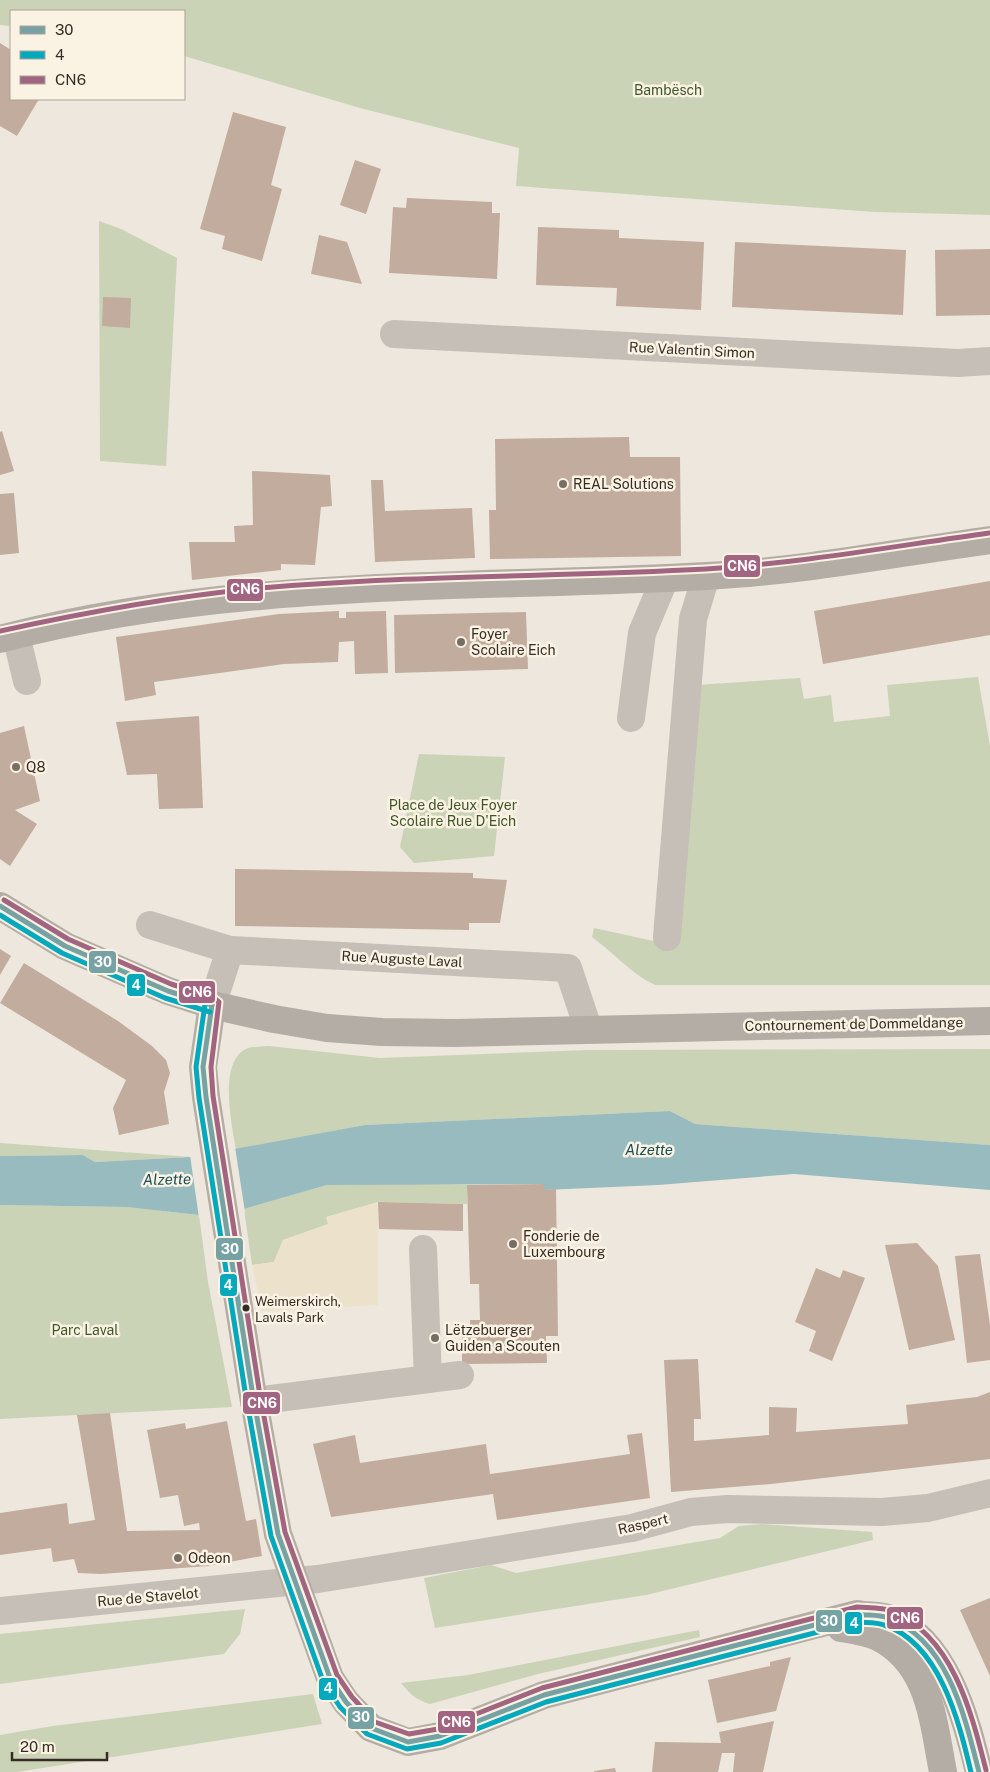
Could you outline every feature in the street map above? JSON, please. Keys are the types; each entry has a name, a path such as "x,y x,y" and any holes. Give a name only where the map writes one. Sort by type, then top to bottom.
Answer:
{"main road":[{"path":"8,637 84,618 133,610 282,593 748,573 990,540"},
{"path":"0,906 65,946 168,991 274,1019 327,1028 382,1032 454,1033 588,1028"},
{"path":"212,1004 203,1067 206,1097 254,1401 278,1534 330,1678 346,1702 371,1728 408,1742 440,1736 544,1694 857,1614 887,1618 912,1632 938,1660 957,1697 979,1772"},
{"name":"Contournement de Dommeldange","path":"588,1028 990,1021"},
{"path":"820,1623 877,1636 899,1650 917,1671 930,1702 943,1772"}],"street":[{"name":"Rue Valentin Simon","path":"394,334 958,363 990,361"},
{"path":"667,937 693,619 706,576"},
{"path":"631,718 642,633 665,578"},
{"path":"8,637 27,681"},
{"path":"150,925 230,950 212,1004"},
{"name":"Rue Auguste Laval","path":"230,950 568,968 588,1028"},
{"path":"423,1250 428,1379"},
{"path":"254,1401 460,1375"},
{"name":"Raspert","path":"296,1582 632,1528 691,1512 727,1509 882,1512 928,1508 990,1493"},
{"name":"Rue de Stavelot","path":"0,1611 296,1582"}],"green space":[{"name":"Bambësch","path":"0,0 990,0 990,215 875,212 516,186 519,148 360,108 185,56 185,10 10,10 10,26 0,25"},
{"path":"99,221 121,229 177,258 166,466 100,461"},
{"path":"978,677 990,746 990,985 655,985 630,969 592,937 594,928 672,945 697,685 800,678 804,699 831,695 834,722 890,716 887,685"},
{"name":"Place de Jeux Foyer Scolaire Rue D'Eich","path":"419,754 505,757 494,856 414,863 400,847"},
{"path":"269,1046 380,1058 588,1050 990,1049 990,1145 695,1124 670,1111 365,1125 236,1150 229,1095 229,1080 232,1067 237,1056 246,1049"},
{"path":"0,1143 191,1157 95,1162 83,1155 0,1156"},
{"path":"369,1183 467,1185 467,1204 378,1202 327,1217 329,1224 283,1240 274,1262 252,1265 244,1209 327,1185"},
{"name":"Parc Laval","path":"0,1205 126,1207 199,1215 208,1282 232,1407 0,1419"},
{"path":"762,1524 872,1532 873,1540 646,1595 435,1628 424,1578 491,1565 516,1573 720,1538 739,1526"},
{"path":"245,1609 240,1634 224,1654 0,1684 0,1634"},
{"path":"699,1630 700,1637 538,1674 430,1704 414,1696 401,1683 468,1675"},
{"path":"313,1694 322,1724 17,1772 0,1772 0,1735 53,1726"}],"shaded area":[{"path":"378,1202 378,1305 262,1311 252,1265 274,1262 283,1240 328,1224 326,1217"}],"water":[{"name":"Alzette","path":"670,1111 695,1124 990,1145 990,1190 794,1174 658,1185 544,1190 544,1184 327,1185 244,1209 199,1215 126,1207 0,1205 0,1156 83,1155 95,1162 191,1157 365,1125"}],"pier":[{"path":"235,1147 245,1212 199,1218 190,1155"}],"building":[{"path":"0,43 10,49 10,100 38,100 17,136 0,126"},
{"path":"233,112 286,127 271,185 282,189 262,261 222,249 225,236 200,229"},
{"path":"355,160 381,169 366,214 340,205"},
{"path":"407,198 492,202 492,213 500,213 497,279 389,273 393,207 406,208"},
{"path":"538,227 619,230 619,238 704,242 701,310 616,306 617,288 536,285"},
{"path":"319,235 347,242 362,284 311,274"},
{"path":"735,242 906,250 903,315 732,307"},
{"path":"990,249 990,315 936,316 935,250"},
{"path":"103,297 131,298 130,328 102,326"},
{"path":"2,431 14,471 0,475 0,432"},
{"name":"REAL Solutions","path":"629,437 630,457 680,457 681,556 490,559 489,510 496,510 495,439"},
{"path":"252,471 330,475 332,506 321,507 315,565 281,564 281,570 192,580 189,542 235,542 234,526 253,525"},
{"path":"371,480 383,480 385,511 472,508 475,558 375,562"},
{"path":"14,493 19,553 0,555 0,494"},
{"path":"990,581 990,635 823,664 814,611"},
{"path":"339,611 339,618 346,618 346,612 386,611 388,673 355,674 354,641 339,642 338,662 284,664 154,682 156,695 125,701 116,637 279,614"},
{"name":"Foyer Scolaire Eich","path":"526,612 528,669 395,673 394,615"},
{"path":"199,716 203,808 159,809 157,774 127,775 116,722"},
{"name":"Q8","path":"24,726 40,801 15,810 37,824 10,866 0,859 0,733"},
{"path":"235,869 473,873 473,878 507,880 500,923 469,923 469,930 235,926"},
{"path":"0,949 11,956 0,975"},
{"path":"24,963 118,1021 152,1046 166,1060 170,1073 164,1092 169,1124 119,1135 113,1108 126,1080 0,1003"},
{"name":"Fonderie de Luxembourg","path":"544,1184 544,1190 556,1189 558,1336 546,1336 547,1363 462,1364 462,1336 470,1336 470,1320 480,1320 479,1284 470,1284 467,1185"},
{"path":"378,1202 463,1204 463,1231 379,1229"},
{"path":"917,1243 938,1266 955,1340 909,1350 885,1245"},
{"path":"980,1254 990,1325 990,1360 967,1363 955,1256"},
{"path":"816,1268 840,1278 843,1270 865,1278 832,1361 809,1351 816,1331 795,1322"},
{"path":"698,1359 701,1419 694,1419 694,1441 769,1435 769,1407 797,1408 796,1432 908,1424 906,1405 977,1397 990,1392 990,1459 771,1484 671,1492 664,1360"},
{"path":"110,1413 127,1531 200,1530 199,1523 184,1526 178,1495 160,1498 147,1430 185,1423 186,1429 227,1421 246,1521 256,1519 262,1556 208,1566 101,1574 78,1573 74,1559 53,1562 51,1548 0,1555 0,1513 67,1503 69,1524 95,1520 77,1415"},
{"path":"642,1433 650,1498 497,1520 493,1494 331,1517 313,1444 355,1435 360,1463 486,1444 490,1474 630,1454 627,1435"},
{"path":"990,1598 990,1676 960,1610"},
{"path":"791,1657 776,1711 717,1723 708,1680 770,1666 770,1662"},
{"path":"774,1721 763,1772 733,1772 735,1753 722,1753 718,1772 652,1772 655,1742 721,1743 719,1732"},
{"path":"615,1768 616,1772 594,1772 594,1771"}],"transit line":[{"name":"CN6","path":"0,631 130,605 195,595 261,588 428,578 706,569 813,558 989,533"},
{"name":"CN6","path":"4,900 68,939 171,984 214,998 219,1002 211,1067 213,1096 259,1389 285,1532 337,1675 352,1697 375,1722 409,1734 438,1729 542,1688 857,1607 874,1608 892,1611 913,1623 945,1657 966,1701 986,1770"},
{"name":"30","path":"0,906 65,946 168,991 212,1005"},
{"name":"4","path":"0,915 62,953 165,998 210,1012"},
{"name":"4","path":"205,1004 196,1067 199,1098 245,1391 271,1536 323,1681 340,1707 367,1734 407,1749 441,1743 546,1702 857,1622 874,1623 884,1625 903,1634 920,1649 933,1666 953,1708 971,1772"},
{"name":"30","path":"212,1005 203,1067 206,1097 252,1390 278,1534 330,1678 346,1702 371,1728 408,1742 440,1736 544,1695 857,1614 888,1618 909,1629 926,1644 951,1683 960,1705 979,1772"}],"place":[{"name":"REAL Solutions","path":"563,484"},
{"name":"Foyer Scolaire Eich","path":"461,642"},
{"name":"Q8","path":"16,767"},
{"name":"Fonderie de Luxembourg","path":"513,1244"},
{"name":"Weimerskirch, Lavals Park","path":"246,1308"},
{"name":"Lëtzebuerger Guiden a Scouten","path":"435,1338"},
{"name":"Odeon","path":"178,1558"}]}
